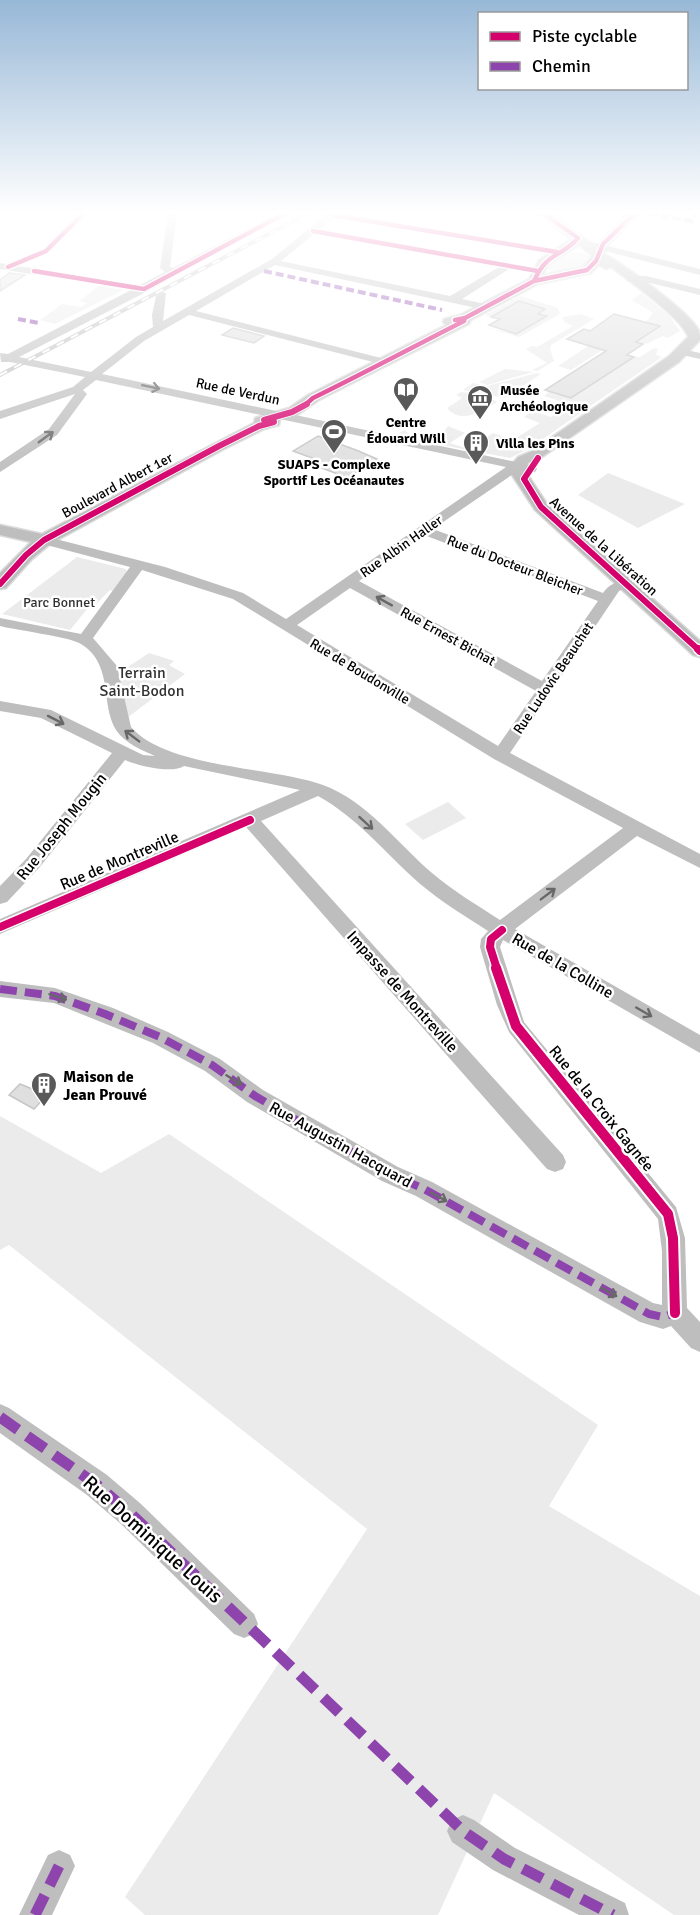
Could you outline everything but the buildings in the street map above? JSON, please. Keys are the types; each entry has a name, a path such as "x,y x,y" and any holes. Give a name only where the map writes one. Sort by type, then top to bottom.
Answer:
{"main road":[{"name":"Boulevard Albert 1er","path":"0,584 26,555 44,540 259,426 274,422 279,415 292,412 312,401 313,398 362,372 377,367 442,330 456,326 465,318 492,303"},
{"path":"524,471 538,458 537,454 682,352 695,338 696,329 664,303"},
{"name":"Boulevard Albert 1er","path":"362,372 364,367 377,360 393,356"},
{"name":"Avenue de la Libération","path":"524,471 528,490 541,507 700,651"},
{"name":"Rue de Boudonville","path":"0,530 44,540"}],"street":[{"path":"3,358 115,303"},
{"path":"158,328 159,303"},
{"path":"0,468 53,432 93,375 158,328 203,303"},
{"path":"473,303 486,307"},
{"path":"188,312 377,360"},
{"path":"682,352 700,356"},
{"name":"Rue de Verdun","path":"3,358 279,415 524,471"},
{"path":"0,415 79,392"},
{"name":"Rue Albin Haller","path":"286,626 486,485 524,471"},
{"name":"Rue du Docteur Bleicher","path":"424,530 606,599"},
{"name":"Rue de Boudonville","path":"44,540 139,564 232,593 500,756 700,862"},
{"path":"85,639 139,564"},
{"name":"Rue Ernest Bichat","path":"350,582 546,690"},
{"name":"Rue Ludovic Beauchet","path":"500,756 614,588 626,584"},
{"path":"0,622 85,639 101,654 110,668 124,731 160,758"},
{"path":"0,706 45,714 140,760 160,758 205,765 318,789"},
{"name":"Rue Joseph Mougin","path":"0,897 29,869 102,774 122,753"},
{"name":"Rue de Montreville","path":"0,927 318,789"},
{"name":"Rue de la Colline","path":"318,789 354,812 441,891 502,930 700,1045"},
{"name":"Impasse de Montreville","path":"250,820 555,1162"},
{"path":"502,930 635,828"},
{"name":"Rue de la Croix Gagnée","path":"502,930 491,939 490,947 513,1021 668,1214 672,1228 674,1255 675,1313"},
{"name":"Rue Augustin Hacquard","path":"0,989 53,995 159,1038 241,1083 255,1096 390,1174 424,1189 649,1314 663,1317 675,1313"},
{"path":"675,1313 700,1340"},
{"name":"Rue Dominique Louis","path":"0,1417 97,1485 244,1623"},
{"path":"463,1831 504,1858 613,1915"},
{"path":"35,1915 59,1866"}],"green space":[{"path":"86,303 96,303 55,324 40,320 62,304 81,307"},
{"path":"506,303 515,303 491,317 485,315"},
{"path":"526,303 543,303 558,308 560,314 519,337 485,327 516,334 546,317 538,313 544,309"},
{"path":"637,303 654,303 669,315 680,331 668,338 663,336 646,344 603,331 611,330 640,339 659,327 645,323 653,313"},
{"path":"580,314 594,319 551,345 554,361 537,371 532,370 547,363 526,349 532,346 537,347 573,326 564,322 563,317"},
{"path":"588,346 602,350 571,370 558,366"},
{"path":"654,348 658,349 656,355 662,357 586,409 544,396 550,391 571,398 634,357 640,357"},
{"path":"505,369 533,372 487,385 479,382"},
{"path":"537,373 541,374 504,398 463,390 473,383 487,386"},
{"path":"461,392 484,395 497,402 472,415 459,416 447,408 462,398 456,395"},
{"path":"540,398 583,411 530,448 510,458 395,436 404,430 414,437 437,442 448,426 465,433 450,443 468,449 493,433 513,440 540,423 524,417 532,411 551,417 560,411"},
{"path":"608,473 685,504 638,528 578,495"},
{"name":"Parc Bonnet","path":"77,557 126,569 127,572 113,591 110,590 96,604 92,603 70,630 2,614"},
{"name":"Terrain Saint-Bodon","path":"149,653 174,661 169,665 185,674 127,718 117,674"},
{"path":"448,802 466,818 423,840 405,824"},
{"path":"0,1116 101,1173 169,1134 598,1425 549,1506 700,1596 700,1915 674,1915 494,1793 438,1915 145,1915 125,1897 367,1529 9,1245 0,1250"}],"railway":[{"path":"0,375 137,303"}],"marked path":[{"path":"412,303 442,310"},
{"path":"18,319 39,323"},
{"path":"0,989 55,996 160,1037 212,1065 255,1096 390,1174 424,1189 649,1314 663,1317 675,1313"},
{"path":"0,1417 97,1485 131,1514 463,1831 504,1859 613,1915"},
{"path":"35,1915 59,1866"}],"cycle path":[{"path":"455,320 465,318 492,303"},
{"path":"264,420 292,412 312,401 313,398 390,360 402,351 464,321 465,318"},
{"path":"0,584 26,555 44,540 219,446 259,426 274,422 273,418"},
{"path":"538,458 524,479 541,507 700,651"},
{"path":"0,927 250,820"},
{"path":"502,930 491,939 490,947 507,1005 516,1026 668,1214 674,1251 675,1313"}],"place":[{"name":"Centre Édouard Will","path":"406,413"},
{"name":"Musée Archéologique","path":"480,421"},
{"name":"SUAPS - Complexe Sportif Les Océanautes","path":"334,455"},
{"name":"Villa les Pins","path":"476,466"},
{"name":"Maison de Jean Prouvé","path":"44,1108"}]}
